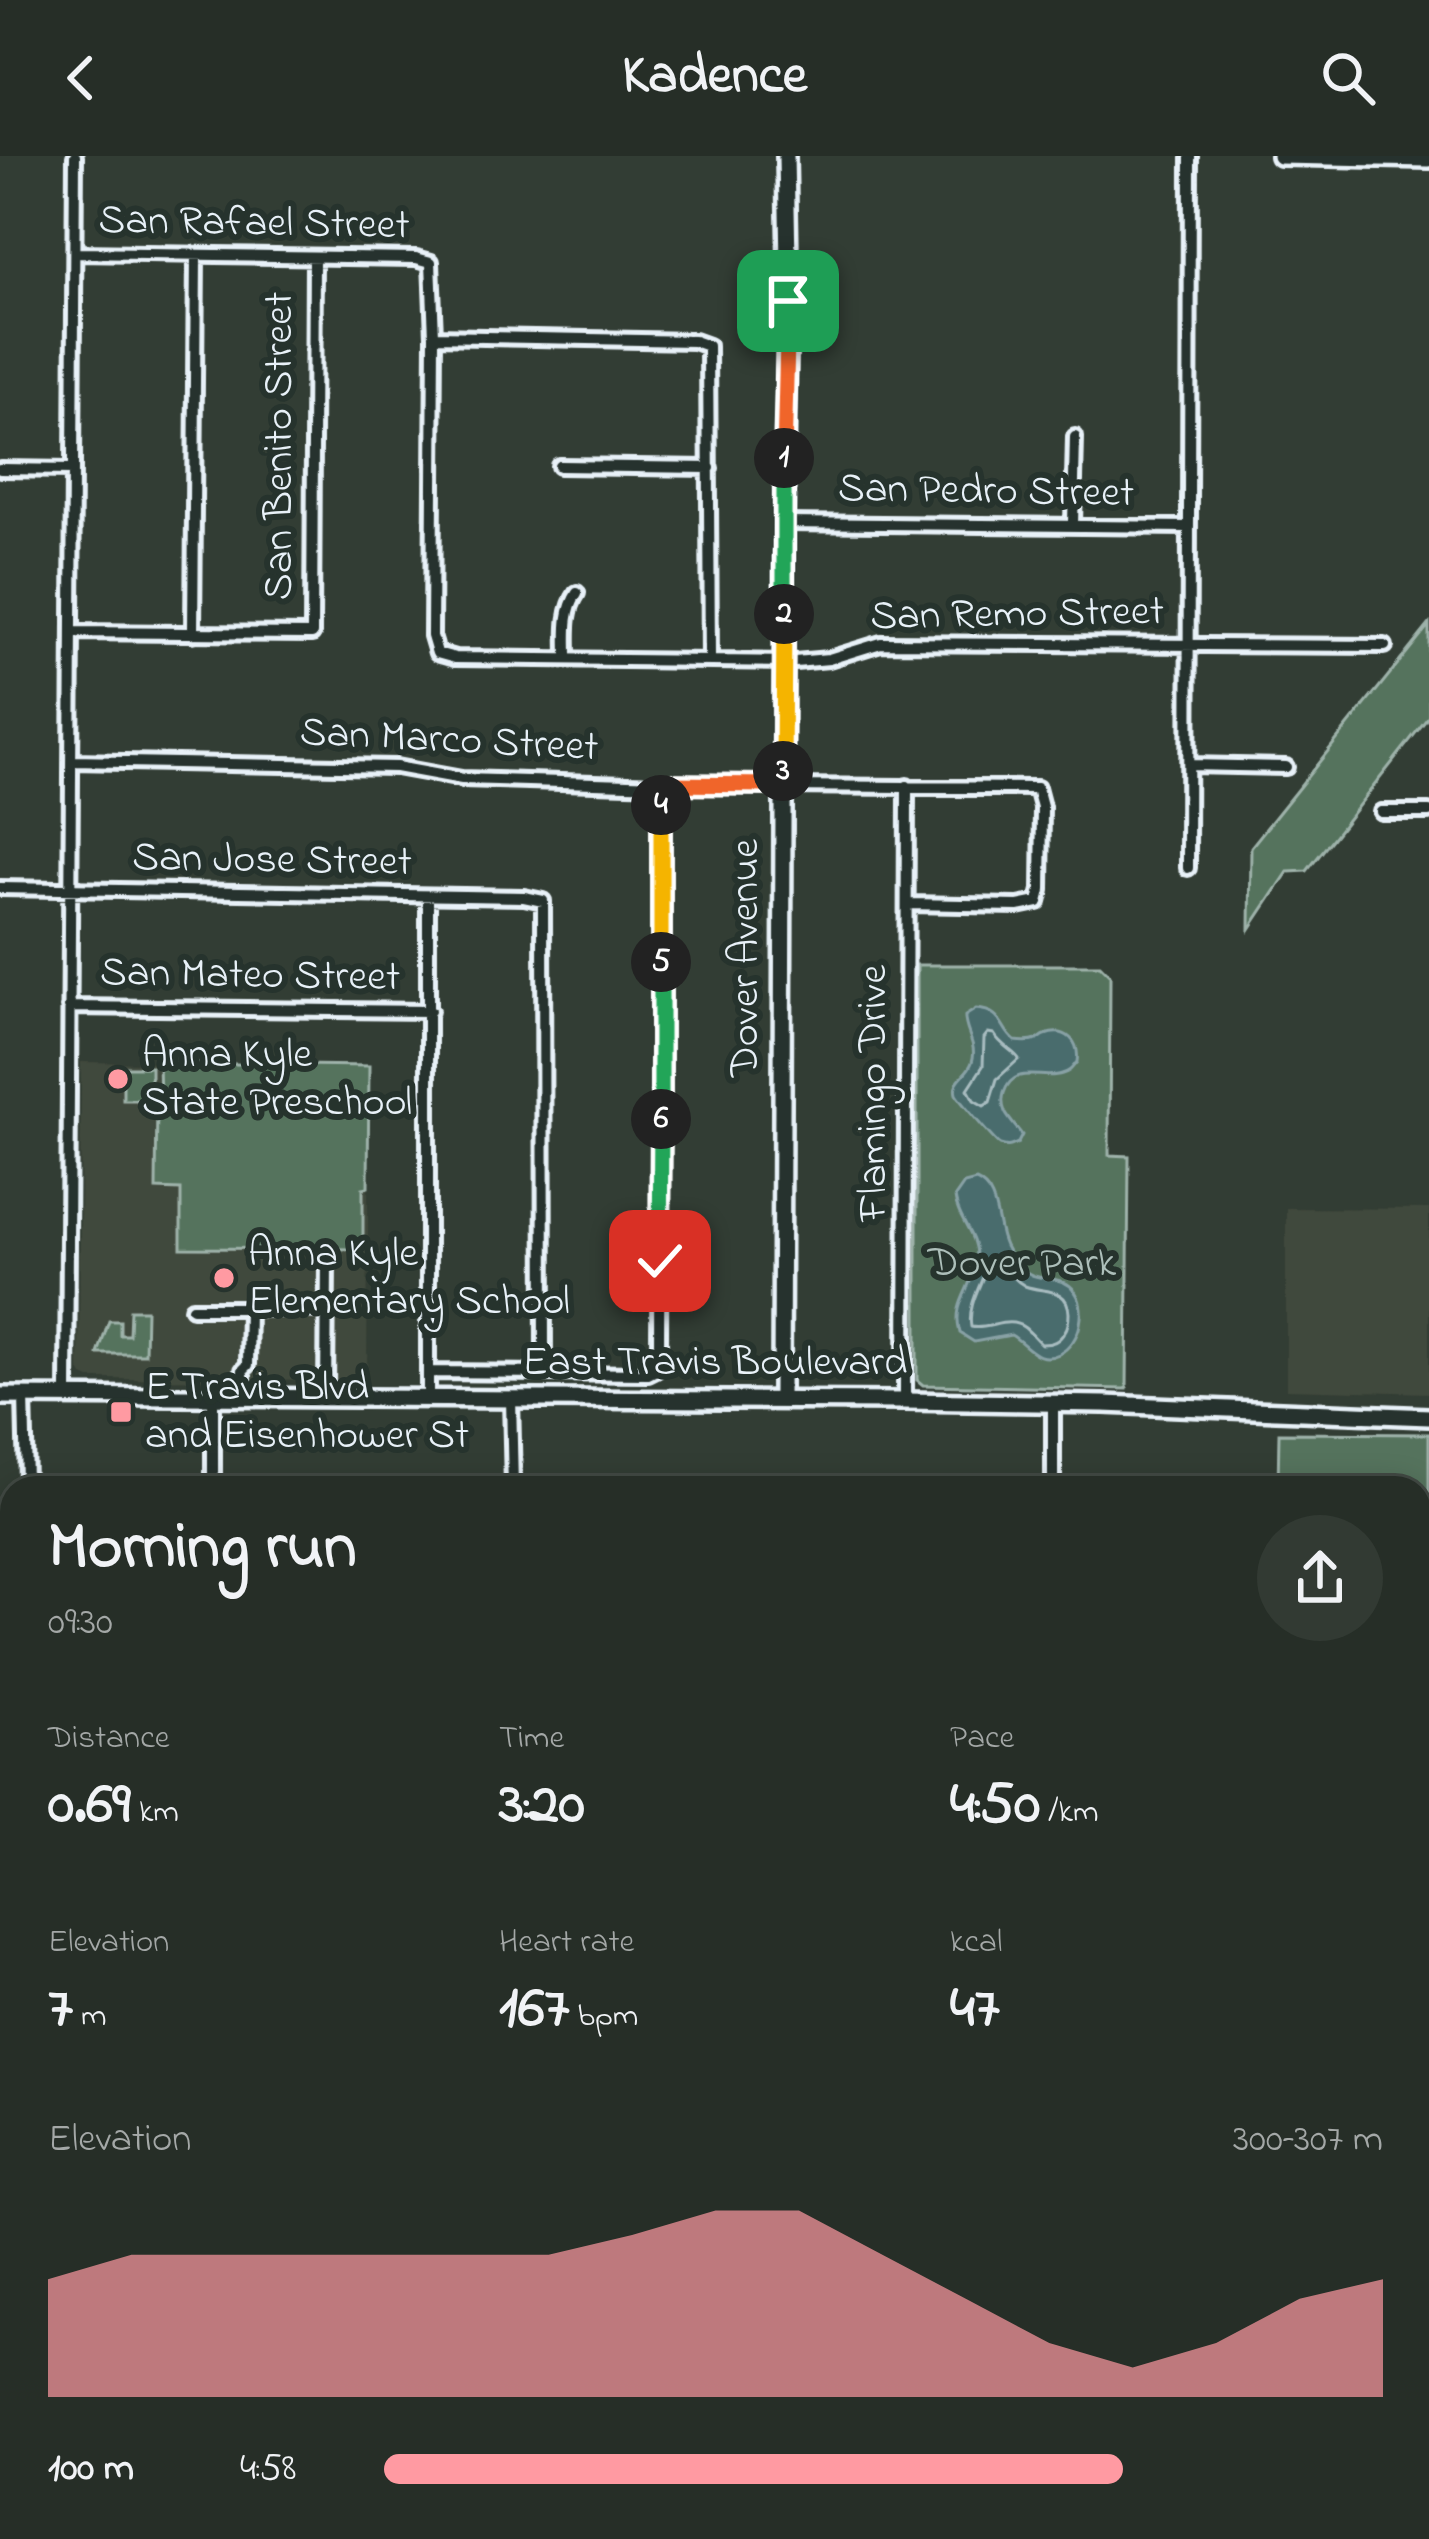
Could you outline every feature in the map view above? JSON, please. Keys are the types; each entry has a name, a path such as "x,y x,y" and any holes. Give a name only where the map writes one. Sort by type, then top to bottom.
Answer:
{"main road":[{"name":"Dover Avenue","path":"781,1400 786,156"},
{"path":"1280,156 1429,159"},
{"name":"East Travis Boulevard","path":"0,1396 1053,1403 1429,1417"}],"street":[{"path":"67,1396 75,156"},
{"path":"1188,868 1190,156"},
{"name":"San Rafael Street","path":"76,253 416,258 431,262 434,336"},
{"path":"74,632 193,634 196,255"},
{"name":"San Benito Street","path":"193,634 312,634 314,257"},
{"path":"434,336 694,341 708,346 710,661"},
{"name":"San Remo Street","path":"434,336 432,636 436,653 455,658 784,662 829,659 881,643 1385,646"},
{"path":"1073,524 1075,437"},
{"path":"559,466 710,468"},
{"path":"0,469 74,470"},
{"name":"San Pedro Street","path":"784,523 1188,527"},
{"path":"567,658 567,624 577,593"},
{"name":"San Marco Street","path":"73,761 395,767 462,779 1037,788 1042,807 1038,902 1018,907 908,904"},
{"path":"1189,765 1286,767"},
{"name":"East Travis Boulevard","path":"428,1372 647,1374 656,1370 662,784"},
{"name":"Flamingo Drive","path":"905,1401 908,787"},
{"path":"1381,812 1429,812"},
{"name":"San Jose Street","path":"0,888 543,901 544,1372"},
{"path":"428,896 428,1397"},
{"name":"San Mateo Street","path":"69,1007 430,1011"},
{"path":"326,1396 327,1261"},
{"path":"192,1308 327,1310"},
{"path":"243,1397 249,1308"},
{"path":"25,1396 26,1476"},
{"path":"213,1397 213,1476"},
{"path":"511,1398 513,1476"},
{"path":"1053,1403 1053,1476"}],"shaded area":[{"name":"Anna Kyle Elementary School","path":"81,1062 369,1066 367,1380 83,1376 79,1369"},
{"path":"1286,1208 1429,1209 1429,1393 1286,1389"}],"green space":[{"path":"1429,625 1429,716 1307,871 1288,872 1250,929 1251,847"},
{"name":"Dover Park","path":"917,965 1100,965 1110,975 1109,1155 1129,1156 1127,1389 923,1385 917,1380"},
{"path":"159,1063 369,1066 363,1249 181,1248 181,1190 156,1189"},
{"path":"123,1067 151,1067 155,1100 123,1100"},
{"path":"130,1310 146,1310 145,1354 98,1354 109,1321 120,1321 120,1335 129,1335"},
{"path":"1279,1433 1429,1434 1429,1476 1278,1476"}],"water":[{"path":"976,1009 996,1017 1015,1041 1031,1042 1060,1033 1076,1048 1077,1062 1067,1072 1021,1076 1009,1084 1003,1107 1022,1135 1009,1146 1000,1145 956,1094 956,1084 973,1056 965,1016"},
{"path":"976,1181 989,1192 1002,1238 1015,1262 1033,1276 1064,1282 1078,1296 1079,1328 1059,1354 1038,1355 1011,1335 974,1342 960,1333 958,1312 976,1251 955,1197 964,1184"}],"place":[{"name":"Anna Kyle State Preschool","path":"118,1079"},
{"name":"Anna Kyle Elementary School","path":"224,1278"},
{"name":"E Travis Blvd and Eisenhower St","path":"121,1412"}],"route":[{"path":"660,1261 662,784 783,785 788,301"}]}
